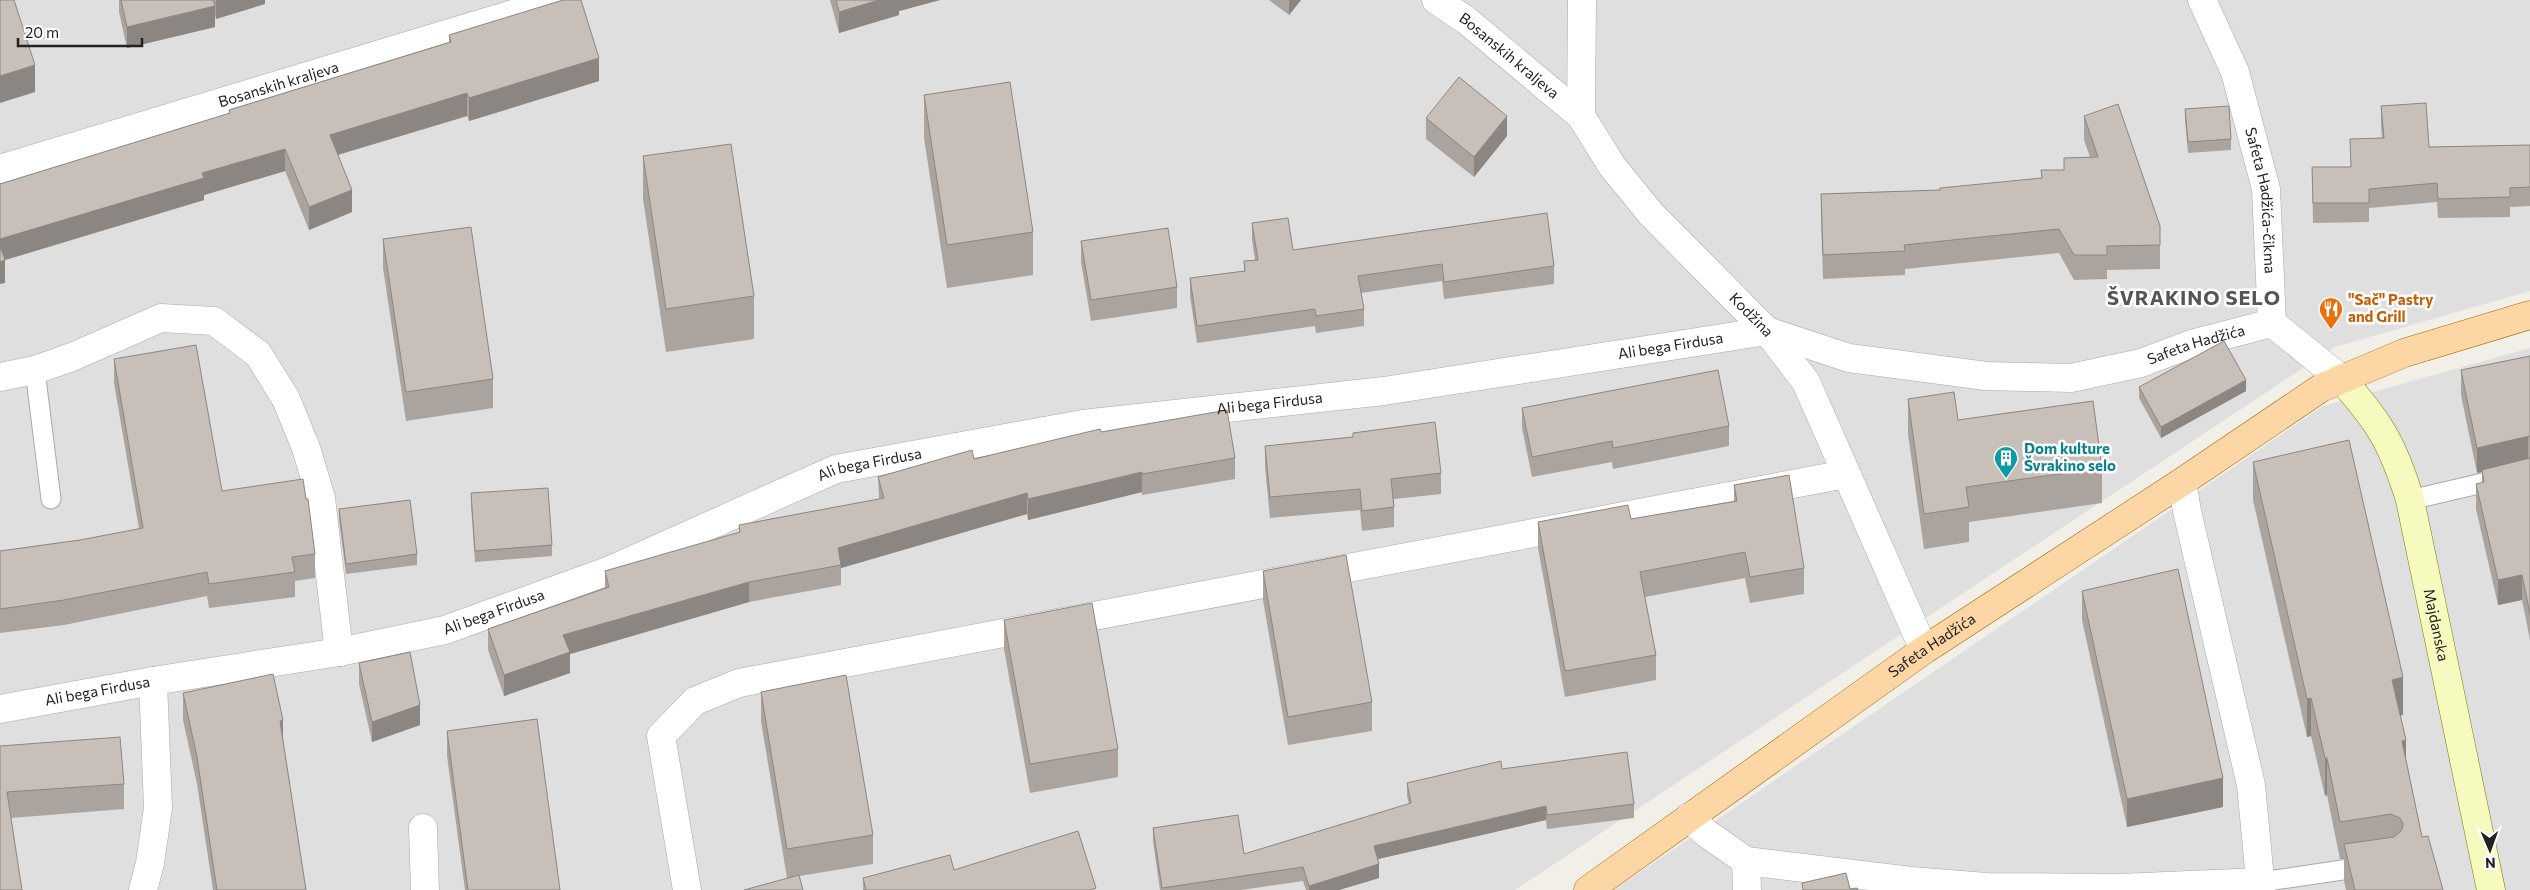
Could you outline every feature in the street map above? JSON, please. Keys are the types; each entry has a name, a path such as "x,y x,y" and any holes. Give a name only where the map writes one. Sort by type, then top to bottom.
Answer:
{"main road":[{"name":"Safeta Hadžića","path":"1588,890 1924,650 2182,482 2321,388 2340,378 2424,346 2530,315"}],"street":[{"name":"Bosanskih kraljeva","path":"0,170 558,0"},
{"name":"Bosanskih kraljeva","path":"1436,0 1466,20 1581,116"},
{"path":"1581,116 1582,0"},
{"name":"Safeta Hadžića-čikma","path":"2202,0 2235,72 2266,189 2272,323"},
{"name":"Kodžina","path":"1581,116 1612,166 1651,214 1767,331 1806,382 1924,650"},
{"path":"0,377 35,370 72,357 160,318 214,321 258,354 286,399 306,448 321,498 339,652"},
{"path":"2272,323 2340,378"},
{"name":"Safeta Hadžića","path":"1767,331 1849,358 1986,376 2071,378 2141,363 2191,344 2272,323"},
{"name":"Ali bega Firdusa","path":"0,709 153,681 339,652 445,630 608,571 836,469 1083,424 1384,391 1767,331"},
{"name":"Majdanska","path":"2340,378 2382,428 2399,463 2410,500 2491,890"},
{"path":"687,890 661,736 695,701 739,683 1846,474"},
{"path":"1689,817 1706,833 1746,861 1911,881 1986,888 2261,886 2251,785 2189,521 2182,482"},
{"path":"143,890 150,864 158,808 153,681"},
{"path":"423,828 425,890"},
{"path":"1746,861 1747,890"}],"lane":[{"path":"35,370 51,499"},
{"path":"2410,500 2530,472"},
{"path":"2261,886 2383,864"}],"shaded area":[{"path":"0,0 2530,0 2530,291 2335,347 1515,890 0,890"},
{"path":"2530,348 2530,890 1614,890 2323,406"}],"building":[{"path":"0,0 14,0 35,65 0,76"},
{"path":"121,0 213,0 215,6 127,27"},
{"path":"563,0 581,0 599,58 469,98 467,93 330,135 352,190 309,207 285,149 202,173 204,178 0,239 0,184 230,113 229,110 451,42 449,35"},
{"path":"836,0 879,0 839,12"},
{"path":"1459,77 1507,116 1474,157 1426,118"},
{"path":"1010,82 1033,232 947,245 924,95"},
{"path":"2426,103 2429,147 2530,145 2530,187 2510,188 2510,197 2438,199 2437,183 2369,189 2369,203 2313,203 2312,167 2351,167 2350,139 2384,138 2381,106"},
{"path":"2118,104 2160,226 2160,245 2107,246 2107,255 2074,255 2059,229 1904,245 1905,251 1823,255 1821,194 1940,190 1940,188 2042,178 2041,170 2064,170 2064,158 2098,157 2084,116"},
{"path":"2229,106 2231,139 2188,142 2185,109"},
{"path":"731,144 754,296 666,309 643,156"},
{"path":"1547,213 1554,266 1444,282 1442,264 1358,276 1364,309 1316,316 1315,309 1197,326 1190,278 1245,271 1244,261 1258,260 1252,223 1288,218 1293,250"},
{"path":"471,227 493,379 406,392 383,239"},
{"path":"1168,228 1177,287 1091,300 1081,241"},
{"path":"0,246 5,260 0,262"},
{"path":"2224,341 2246,380 2161,427 2139,387"},
{"path":"196,345 222,491 303,479 306,499 308,499 315,554 292,557 295,572 209,584 207,572 64,600 0,609 0,551 80,540 143,528 114,359"},
{"path":"2530,356 2530,436 2477,448 2461,370"},
{"path":"1718,370 1729,426 1613,448 1612,441 1532,457 1522,408"},
{"path":"1954,392 1958,420 2093,401 2102,468 1966,487 1969,507 1924,514 1908,399"},
{"path":"1227,410 1235,458 1142,474 1142,472 1028,499 1027,493 838,548 841,565 749,582 563,635 570,652 504,675 488,629 609,587 605,571 740,532 739,525 884,498 878,477 972,450 974,459 1100,429 1101,432"},
{"path":"1435,422 1441,473 1391,479 1394,507 1362,511 1360,489 1270,497 1265,446 1353,437 1353,433"},
{"path":"2349,440 2403,677 2392,680 2406,740 2402,741 2422,837 2428,836 2443,890 2355,890 2344,844 2394,837 2402,830 2403,824 2400,818 2391,814 2340,822 2327,758 2325,758 2311,698 2307,699 2253,462"},
{"path":"2530,458 2530,614 2522,575 2498,580 2476,484 2484,482 2482,470"},
{"path":"1789,475 1804,568 1750,577 1745,552 1640,572 1656,655 1565,671 1538,522 1628,505 1631,519 1737,501 1734,485"},
{"path":"548,488 552,545 475,551 471,493"},
{"path":"410,500 417,554 346,564 339,509"},
{"path":"1346,555 1372,702 1288,717 1263,571"},
{"path":"2178,569 2223,778 2127,799 2082,591"},
{"path":"1092,603 1118,749 1030,764 1004,620"},
{"path":"410,652 420,705 372,722 359,663"},
{"path":"273,674 283,720 280,721 306,890 217,890 197,757 183,693"},
{"path":"846,675 873,835 787,849 761,692"},
{"path":"537,719 560,890 468,890 447,731"},
{"path":"120,737 124,784 7,792 22,890 0,890 0,746"},
{"path":"1627,752 1634,804 1547,815 1546,806 1374,846 1379,864 1309,886 1303,867 1162,888 1153,828 1238,815 1244,854 1411,803 1407,783 1501,761 1502,769"},
{"path":"1078,831 1096,888 1090,890 866,890 863,878 950,855 954,870"},
{"path":"1846,873 1850,889 1857,888 1858,890 1803,890 1802,883"},
{"path":"799,875 803,890 744,890"}],"place":[{"name":"\"Sač\" Pastry and Grill","path":"2331,330"},
{"name":"Dom kulture Švrakino selo","path":"2006,479"}],"district":[{"name":"ŠVRAKINO SELO","path":"2194,298"}]}
